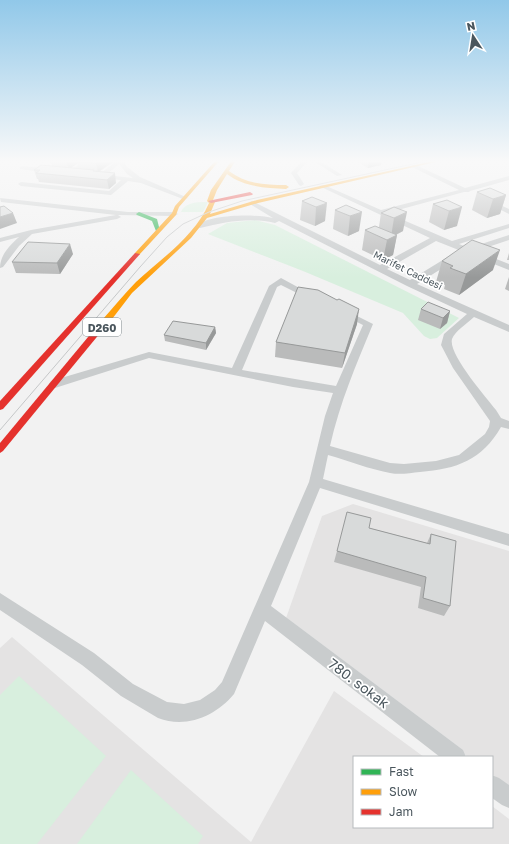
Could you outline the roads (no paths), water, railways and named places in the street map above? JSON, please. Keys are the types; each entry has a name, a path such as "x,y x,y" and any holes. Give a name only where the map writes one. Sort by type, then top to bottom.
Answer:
{"main road":[{"path":"174,214 183,201 215,199"},
{"path":"195,214 210,216 271,199"},
{"path":"210,216 212,205 211,200"},
{"path":"139,214 155,220 158,230"},
{"path":"174,214 184,214"},
{"name":"D260","path":"0,407 174,214"},
{"name":"D260","path":"0,449 56,384 130,292 210,216"}],"street":[{"path":"93,199 105,202 128,214"},
{"path":"1,200 105,202 107,199"},
{"path":"350,199 436,238 509,267"},
{"path":"379,213 429,199"},
{"path":"483,199 509,212"},
{"path":"495,199 509,206"},
{"path":"139,214 183,201"},
{"path":"254,204 298,228"},
{"path":"0,240 31,232 128,214 174,214"},
{"path":"210,216 258,217 298,228"},
{"path":"452,244 509,226"},
{"name":"Marifet Caddesi","path":"298,228 410,284 509,329"},
{"path":"0,265 16,244 31,232"},
{"path":"380,268 436,238"},
{"path":"410,284 467,251 509,238"},
{"path":"236,372 273,286 280,281 321,301"},
{"path":"0,601 88,659 127,690 165,711 184,713 204,708 217,700 228,688 316,482 323,449 340,390 368,324 334,308"},
{"path":"323,449 397,469 436,466 456,462 470,454 489,437 495,427 496,421 492,413 458,368 446,345 448,336 472,313"},
{"path":"56,384 150,355 293,383 340,390"},
{"path":"496,421 509,425"},
{"path":"316,482 509,540"},
{"name":"780. sokak","path":"262,609 455,756"},
{"path":"493,786 509,798"}],"tram line":[{"path":"0,430 167,237 183,224 209,212 249,199"}]}
